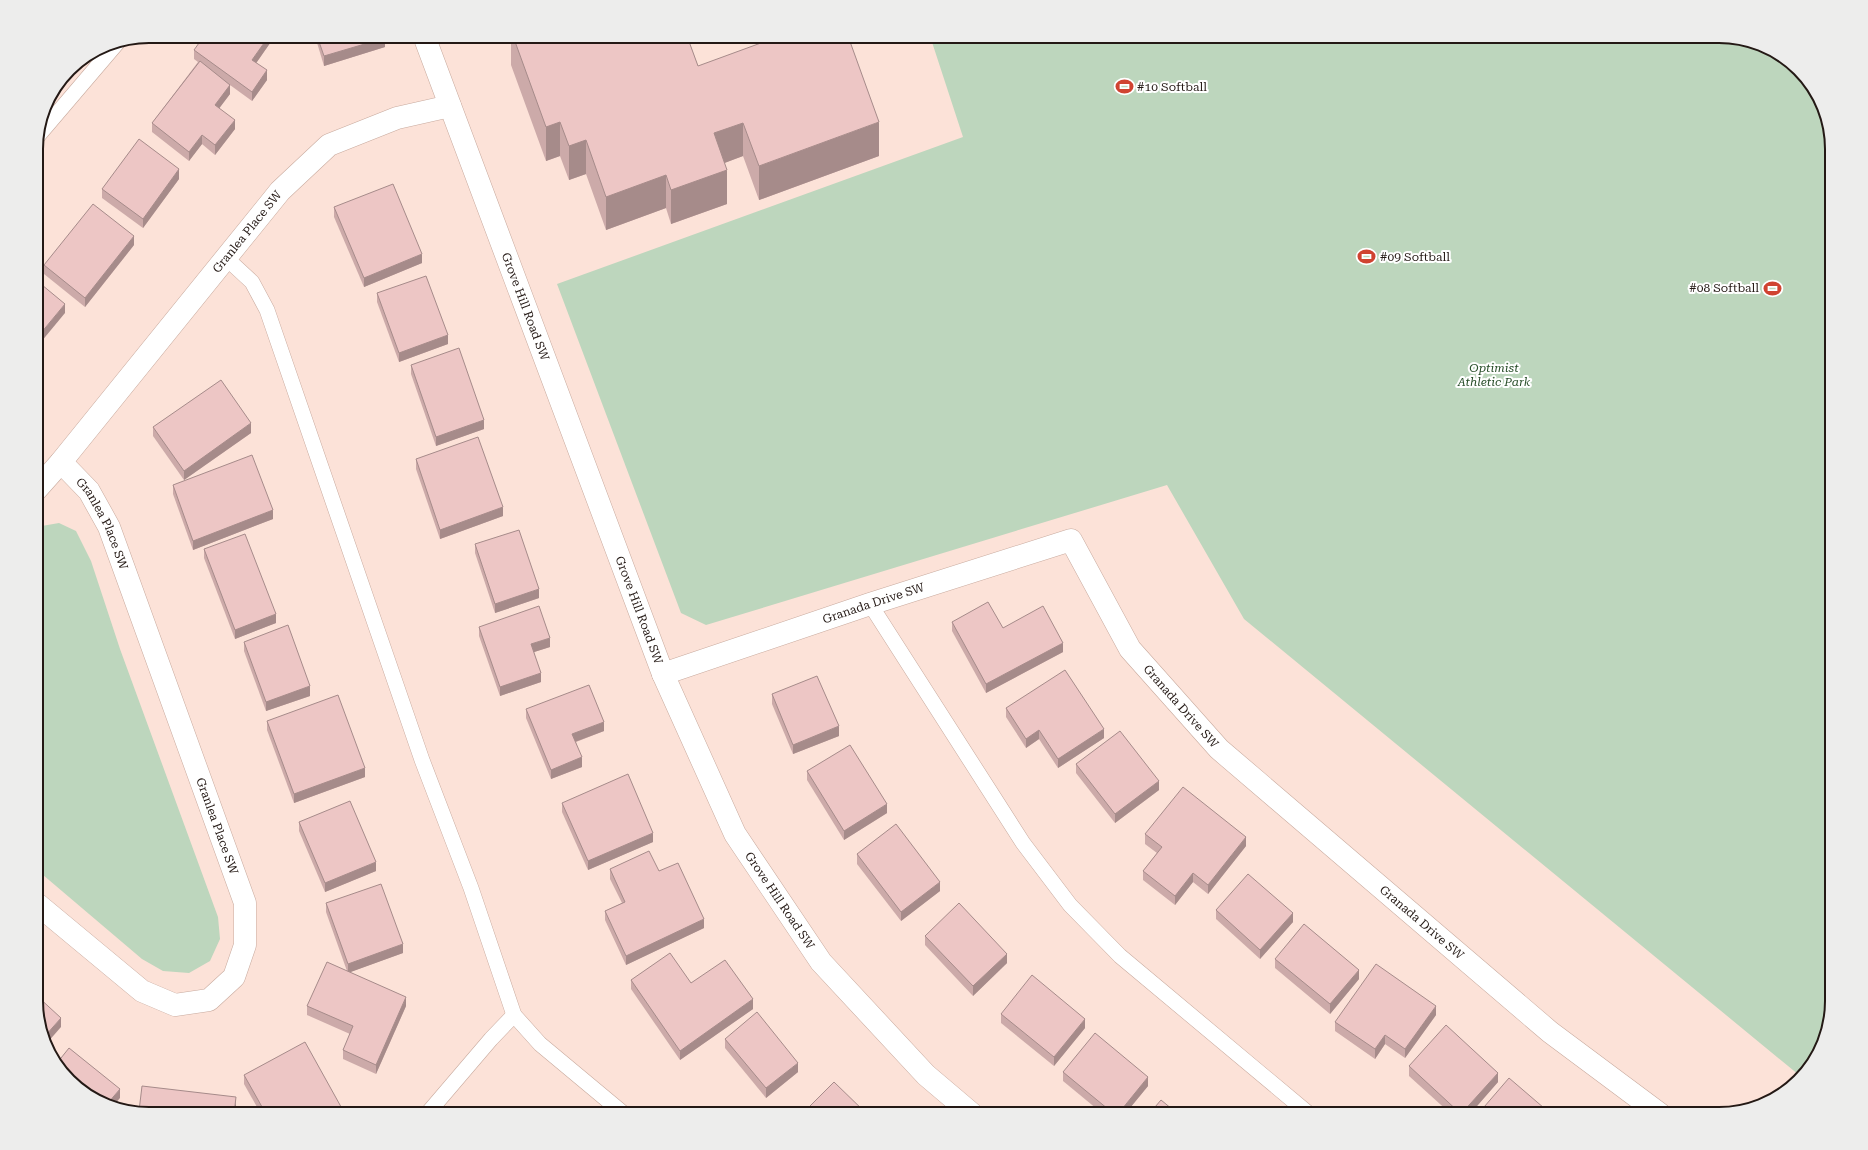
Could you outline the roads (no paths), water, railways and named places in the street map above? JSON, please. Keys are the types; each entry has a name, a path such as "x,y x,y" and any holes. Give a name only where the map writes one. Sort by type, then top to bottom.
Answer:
{"street":[{"name":"Grove Hill Road SW","path":"427,43 663,674 735,834 821,962 926,1075 964,1107"},
{"name":"Granlea Place SW","path":"43,482 61,462 225,257 280,191 329,145 397,118 450,106"},
{"name":"Granlea Place SW","path":"43,909 142,991 175,1005 208,1000 234,977 245,945 245,903 109,527 89,491 61,462"},
{"name":"Granada Drive SW","path":"663,674 870,604 1071,540 1130,649 1219,749 1550,1032 1651,1107"}],"lane":[{"path":"46,126 111,51"},
{"path":"225,257 252,282 267,310 422,760 471,888 514,1014 540,1044 616,1107"},
{"path":"870,604 1023,843 1070,905 1120,956 1301,1107"},
{"path":"433,1107 514,1014"}],"place":[{"name":"#10 Softball","path":"1124,87"},
{"name":"#09 Softball","path":"1367,257"},
{"name":"#08 Softball","path":"1772,288"}],"park label":[{"name":"Optimist Athletic Park","path":"1494,375"}]}
